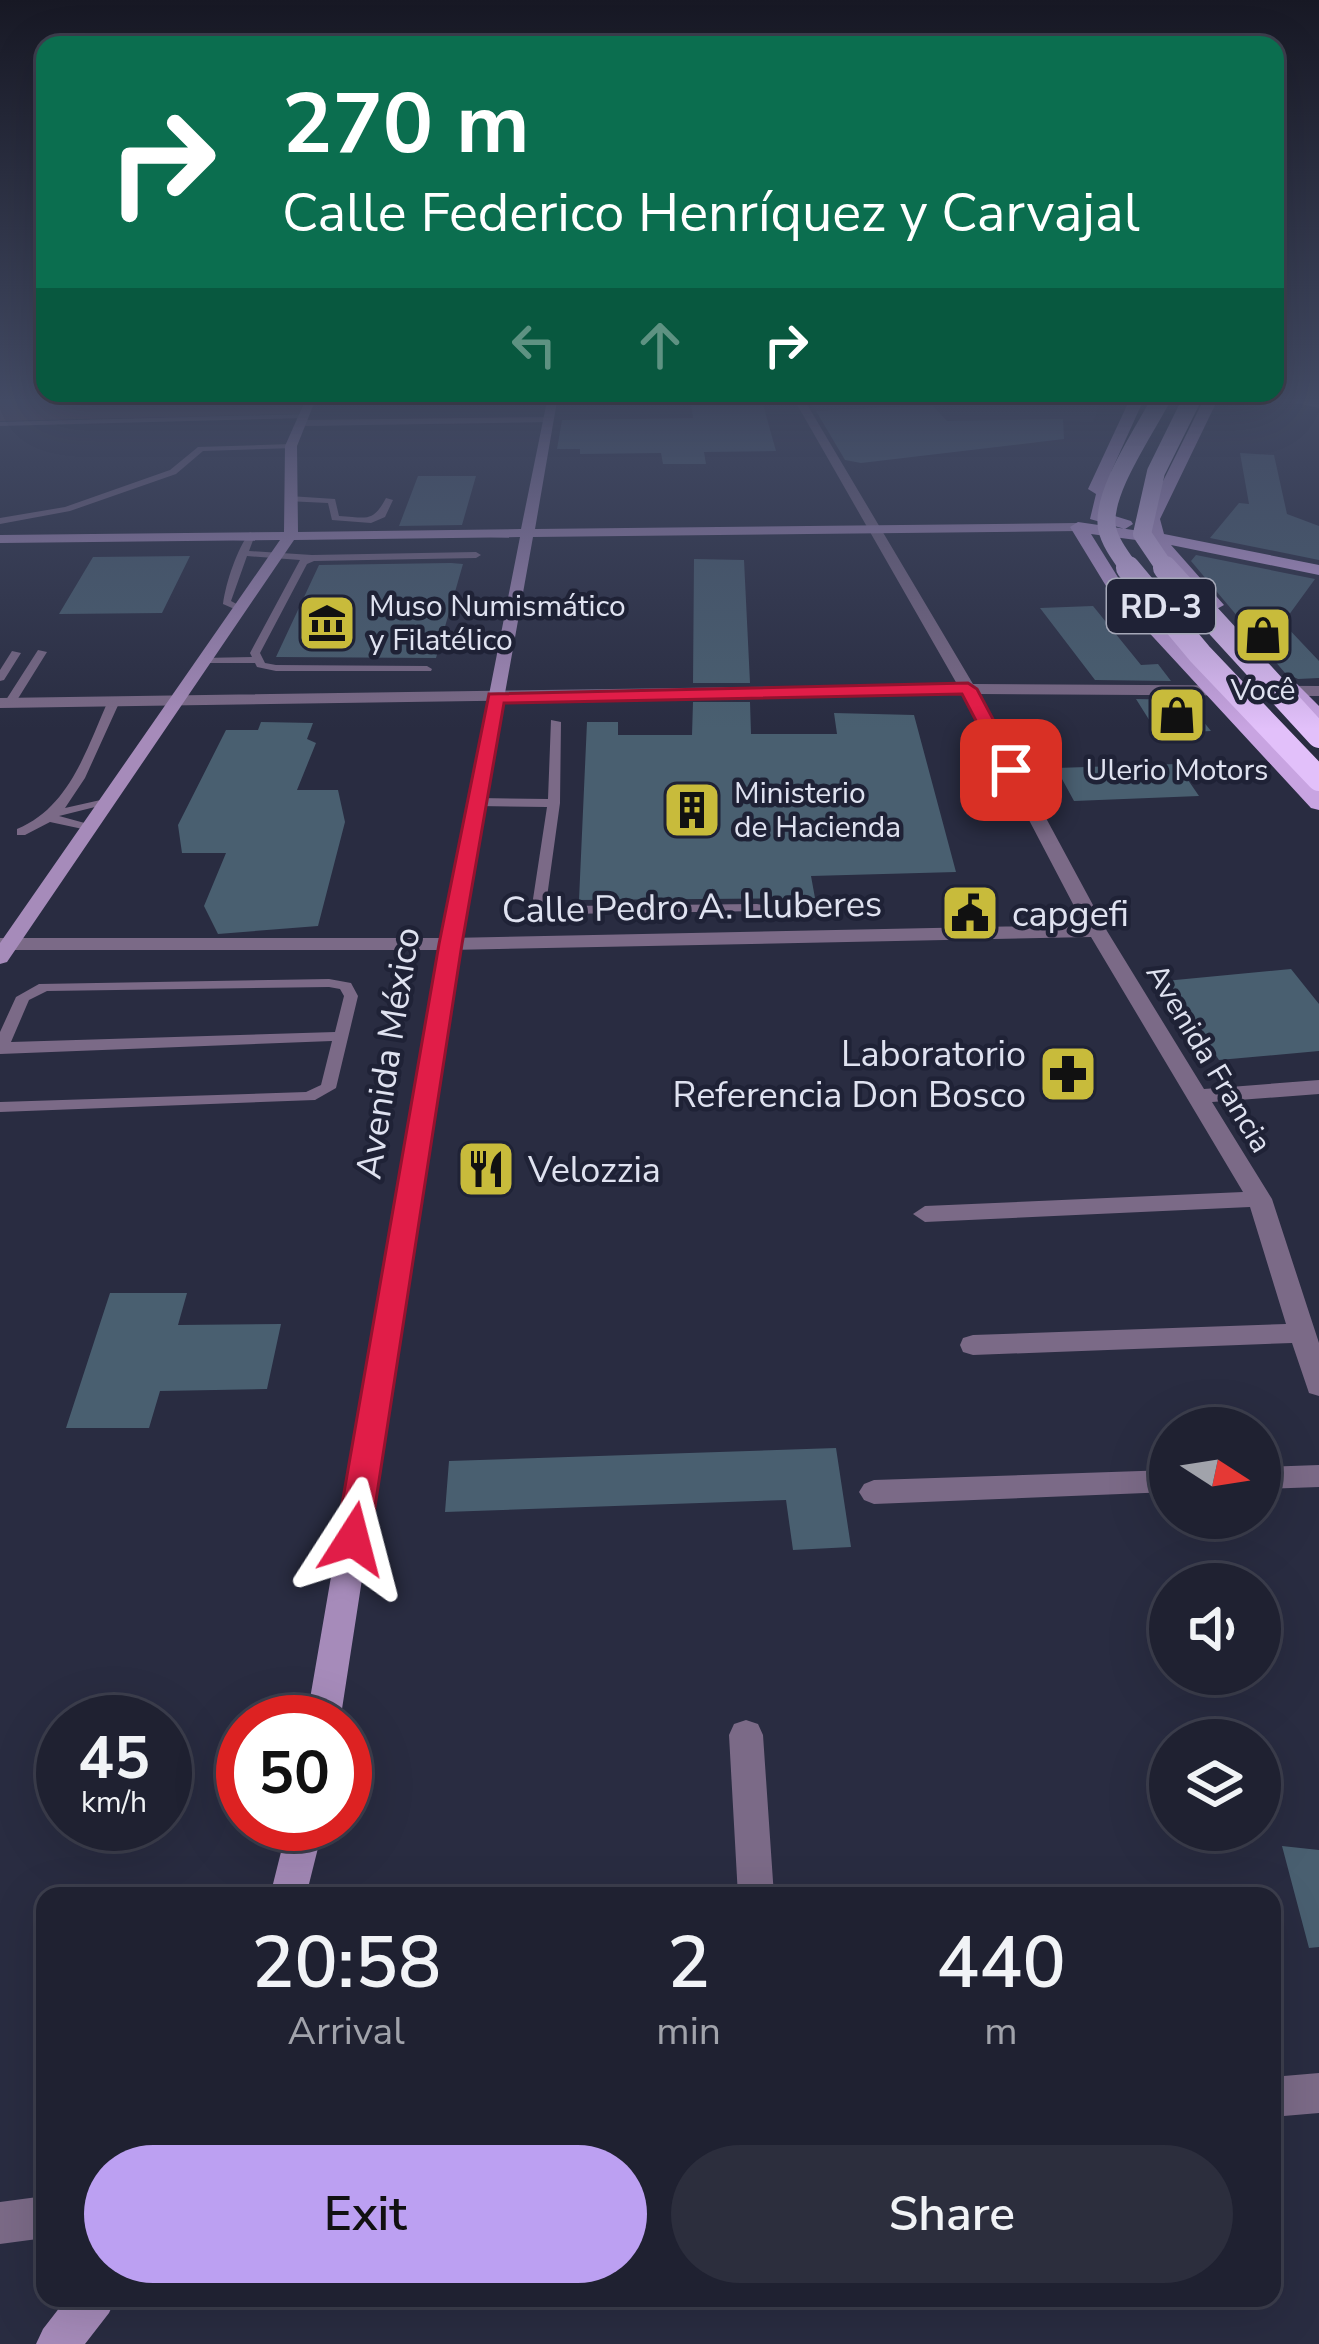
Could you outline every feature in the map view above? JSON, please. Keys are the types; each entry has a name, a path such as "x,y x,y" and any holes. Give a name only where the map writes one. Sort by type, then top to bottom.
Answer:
{"highway":[{"name":"RD-3","path":"1111,510 1108,536 1137,579 1319,779"},
{"name":"RD-3","path":"1147,510 1142,534 1178,585 1319,736"}],"main road":[{"path":"3,948 291,534 290,510"},
{"name":"Avenida México","path":"327,1695 450,944 532,510"},
{"path":"1078,527 1086,510"},
{"path":"1096,510 1114,523 1144,517 1147,510"},
{"name":"RD-3","path":"1156,510 1152,519 1157,541 1319,717"},
{"path":"0,539 1078,527 1205,545 1319,570"},
{"name":"RD-3","path":"1078,527 1112,582 1319,803"},
{"path":"1157,541 1319,584"},
{"path":"290,1887 299,1851"},
{"path":"58,2344 87,2307"}],"street":[{"name":"Avenida Francia","path":"866,510 1097,931 1259,1199 1319,1386"},
{"path":"5,703 968,689 1319,691"},
{"name":"Calle Pedro A. Lluberes","path":"3,948 1097,931"},
{"path":"1198,1096 1319,1087"},
{"path":"925,1214 1259,1199"},
{"path":"973,1345 1302,1333"},
{"path":"1281,1477 1319,1476"},
{"path":"874,1492 1149,1482"},
{"path":"746,1735 756,1887"},
{"path":"1281,2096 1319,2092"},
{"path":"0,2223 36,2218"}],"lane":[{"path":"0,520 59,510"},
{"path":"334,510 335,518 371,520 384,510"},
{"path":"239,608 226,602 250,535"},
{"path":"243,553 476,555"},
{"path":"255,660 303,562 312,557"},
{"path":"0,678 16,652"},
{"path":"5,703 42,652"},
{"path":"202,661 255,660 276,668 427,669"},
{"path":"55,816 114,700"},
{"path":"555,722 554,803 540,899 562,910 757,908"},
{"path":"478,802 554,803"},
{"path":"20,832 55,816 105,803"},
{"path":"55,816 88,828"},
{"path":"0,1107 309,1097 328,1088 341,1036 350,996 346,986 329,983 44,987 23,998 0,1048 341,1036"}],"building":[{"path":"405,510 466,510 462,525 399,526"},
{"path":"1233,510 1286,510 1319,526 1319,560 1210,538"},
{"path":"1196,555 1315,579 1283,623 1319,661 1319,678 1298,679 1285,673 1191,561"},
{"path":"190,556 162,613 59,614 93,557"},
{"path":"694,559 744,560 750,683 693,683"},
{"path":"463,564 436,658 276,657 319,565"},
{"path":"1093,606 1141,665 1158,664 1171,681 1095,680 1040,608"},
{"path":"1136,699 1186,700 1211,731 1158,734"},
{"path":"693,702 750,702 751,734 837,734 834,713 914,715 956,872 811,876 815,898 579,900 587,722 618,722 618,735 692,735"},
{"path":"261,722 313,723 307,739 316,743 297,790 338,790 345,822 318,926 218,934 204,906 226,853 182,853 178,825 226,730 258,730"},
{"path":"1177,764 1199,796 1074,801 1056,768"},
{"path":"1291,969 1319,1004 1319,1051 1219,1060 1165,981"},
{"path":"110,1293 187,1293 178,1325 281,1324 267,1389 160,1391 149,1428 66,1428"},
{"path":"836,1448 851,1547 793,1550 786,1500 445,1512 449,1461"},
{"path":"1282,1846 1319,1850 1319,1947 1309,1948"}],"place":[{"name":"Muso Numismático y Filatélico","path":"327,623"},
{"name":"Você","path":"1263,635"},
{"name":"Ulerio Motors","path":"1177,715"},
{"name":"Ministerio de Hacienda","path":"692,810"},
{"name":"capgefi","path":"970,913"},
{"name":"Laboratorio Referencia Don Bosco","path":"1068,1074"},
{"name":"Velozzia","path":"486,1169"}],"route":[{"path":"353,1539 450,944 496,698 968,689 1011,770"}]}
